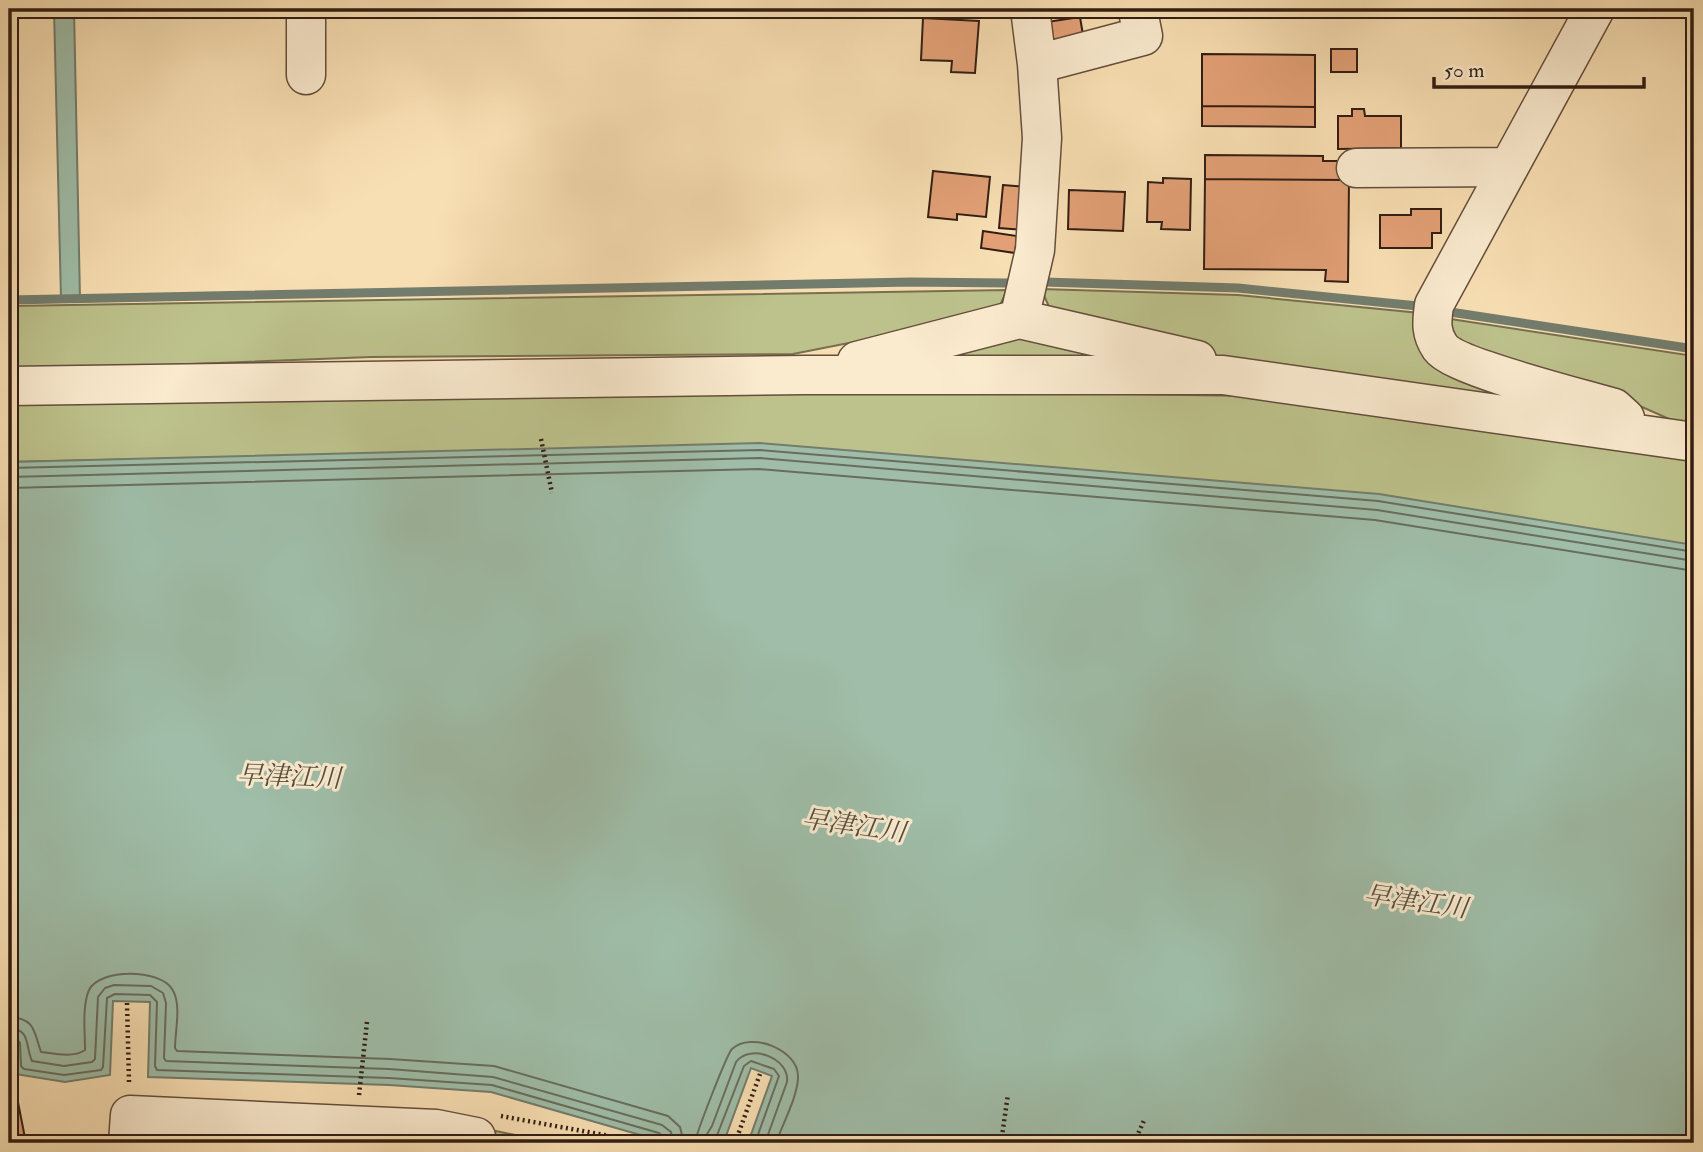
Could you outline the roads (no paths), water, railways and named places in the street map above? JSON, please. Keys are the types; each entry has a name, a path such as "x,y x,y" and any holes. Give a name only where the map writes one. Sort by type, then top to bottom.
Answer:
{"street":[{"path":"306,9 306,75"},
{"path":"1019,319 1035,250 1042,138 1030,9"},
{"path":"1595,9 1434,305 1431,327 1441,349 1463,363 1614,408 1639,433"},
{"path":"1037,64 1143,36 1138,11"},
{"path":"1356,168 1508,167"},
{"path":"805,375 1019,319 1201,361 1223,375"},
{"path":"9,386 805,375 1223,375 1694,442"},
{"path":"129,1129 436,1129 476,1137"}],"water":[{"path":"54,9 74,9 80,299 61,299"},
{"name":"早津江川","path":"760,443 1379,494 1694,545 1694,1143 748,1143 772,1076 751,1068 726,1136 718,1143 668,1143 491,1092 389,1085 148,1077 150,1002 113,1001 110,1075 65,1082 15,1074 13,1043 9,1044 9,462"}],"waterway":[{"path":"9,300 911,282 1007,283"},
{"path":"1044,282 1238,288 1418,306"},
{"path":"1450,312 1694,349"}]}
